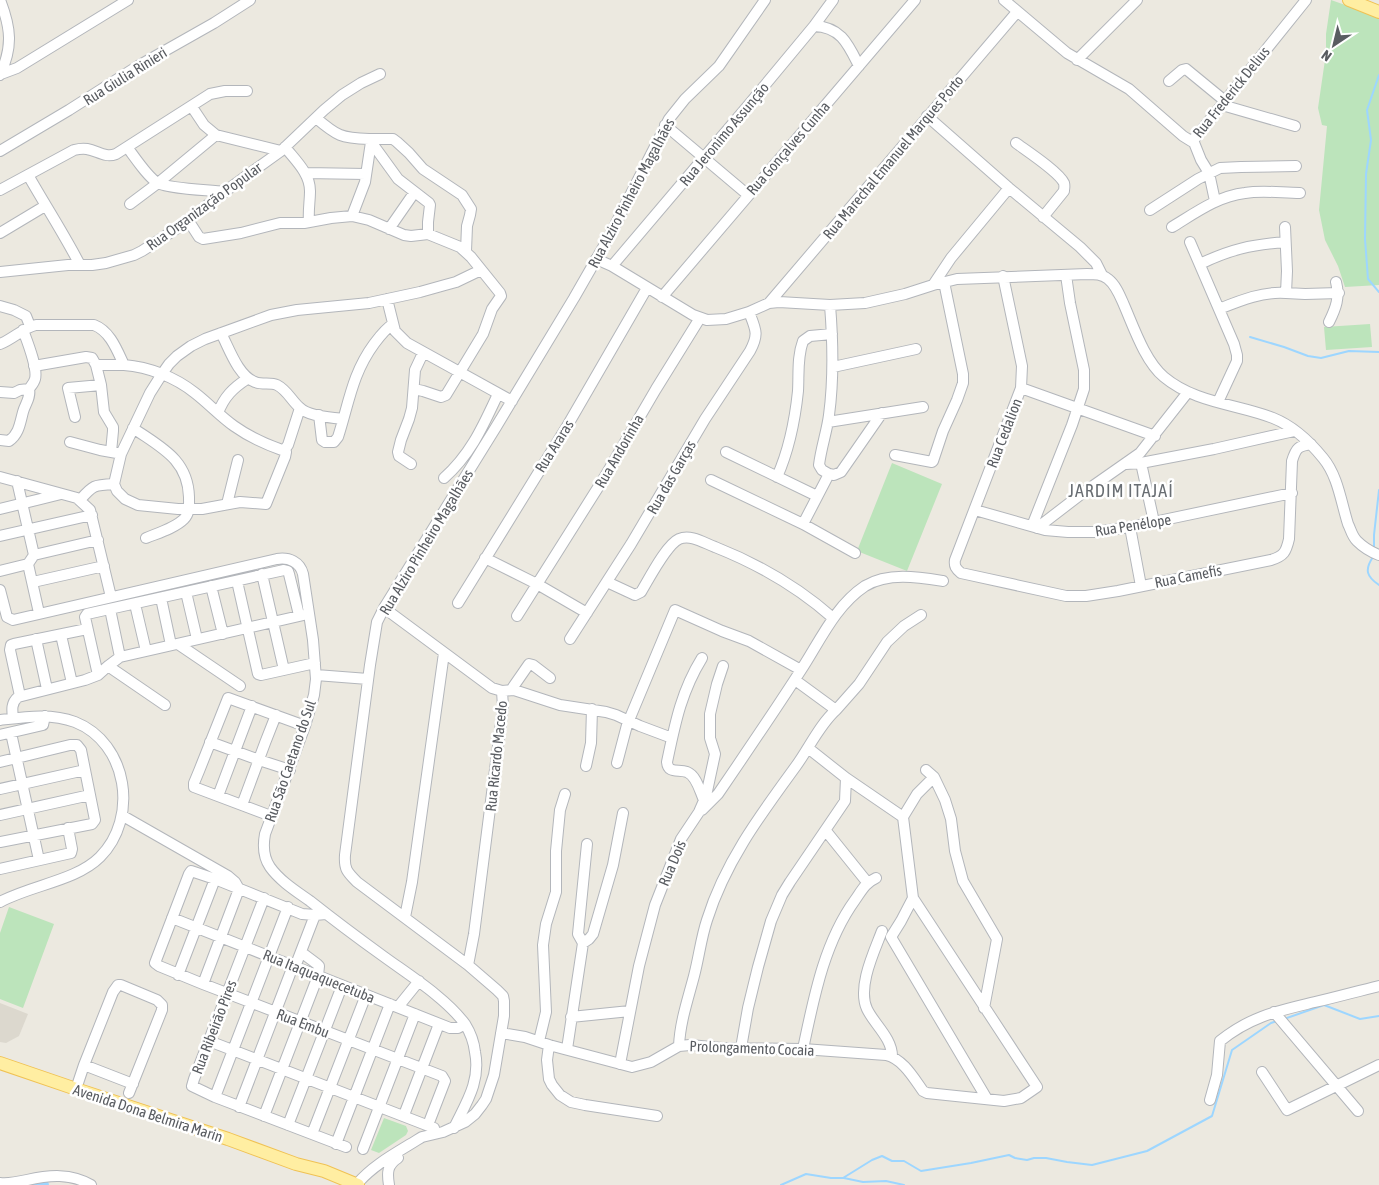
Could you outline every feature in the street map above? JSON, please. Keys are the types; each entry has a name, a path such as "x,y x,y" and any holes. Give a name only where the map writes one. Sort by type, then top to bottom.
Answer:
{"main road":[{"path":"1349,0 1374,7"},
{"name":"Avenida Dona Belmira Marin","path":"0,1063 228,1139 296,1164 339,1185"},
{"name":"Avenida Dona Belmira Marin","path":"296,1164 324,1171 357,1185"}],"street":[{"path":"0,0 10,36 9,48 0,74"},
{"path":"0,74 17,68 128,0"},
{"name":"Rua Giulia Rinieri","path":"0,151 250,0"},
{"name":"Rua Alziro Pinheiro Magalhães","path":"388,1185 388,1169 395,1160 417,1142 465,1122 475,1114 486,1099 494,1074 505,1007 503,996 468,964 357,882 344,864 376,626 384,608 512,401 596,259 665,126 685,99 719,66 765,0"},
{"name":"Rua Jeronimo Assunção","path":"612,266 814,26 833,0"},
{"name":"Rua Gonçalves Cunha","path":"662,296 915,0"},
{"name":"Rua Frederick Delius","path":"1004,0 1052,42 1078,60 1129,89 1188,140 1193,140 1306,0"},
{"path":"1078,60 1137,0"},
{"name":"Rua Marechal Emanuel Marques Porto","path":"769,303 1017,12"},
{"path":"814,26 830,29 848,43 859,66"},
{"path":"1169,81 1186,69 1223,103 1295,126"},
{"name":"Rua Organização Popular","path":"0,272 106,263 134,255 151,247 283,149 342,95 380,74"},
{"path":"0,190 74,150 83,148 111,156 204,97 217,92 247,91"},
{"path":"192,106 204,125 216,135 283,149 305,173 310,185 309,222"},
{"path":"927,116 1090,256 1102,276"},
{"path":"316,118 330,130 341,136 370,140 393,140 397,142 408,152 422,170 462,195 471,208 467,226 466,251"},
{"path":"665,126 748,196"},
{"path":"130,204 216,135"},
{"path":"352,216 366,174 370,140"},
{"path":"370,140 398,178 427,201 430,206 428,234"},
{"path":"1193,140 1200,160 1209,172 1215,202"},
{"path":"1016,143 1056,174 1064,183 1064,192 1043,217"},
{"path":"127,147 158,183 176,187 224,192"},
{"path":"1150,210 1209,172 1220,168 1296,166"},
{"path":"305,173 366,174"},
{"path":"28,175 45,206 65,236 80,265"},
{"path":"933,285 952,258 1009,188"},
{"path":"388,229 414,192"},
{"path":"1172,227 1215,202 1246,192 1300,193"},
{"path":"0,234 45,206"},
{"path":"188,220 203,239 241,233 280,223 297,224 352,216 369,220 404,236 428,234 466,251 501,296 490,313 488,324 483,334 444,397 414,389"},
{"path":"1285,227 1286,293"},
{"path":"1190,242 1234,344 1237,358 1218,402"},
{"path":"1200,264 1232,250 1285,242"},
{"path":"952,258 952,269 957,279"},
{"path":"596,259 612,266 693,315 714,320 726,319 749,312 769,303 830,305 880,300 957,279 1094,274 1102,276 1107,278 1115,287 1154,367 1170,382 1188,392 1275,419 1311,444 1331,469 1344,512 1356,540 1376,554"},
{"path":"116,453 133,428 150,393 162,374 177,356 205,338 271,315 297,310 369,304 444,286 481,270"},
{"path":"1035,527 1084,389 1084,370 1066,275"},
{"name":"Rua Cedalion","path":"971,576 956,569 955,560 1021,388 1022,366 1003,276"},
{"path":"895,455 932,462 943,431 961,391 963,374 944,282"},
{"path":"1219,309 1259,296 1276,293 1305,294 1338,287 1336,307 1330,322"},
{"name":"Rua Araras","path":"458,603 566,428 647,288"},
{"path":"387,299 395,331 407,343 512,401"},
{"path":"830,305 833,366 828,422 819,465 822,470 834,475 841,472 882,413"},
{"path":"0,306 26,316 26,328 36,375 35,381 28,389 20,390 14,394 0,392"},
{"name":"Rua das Garças","path":"570,639 652,509 701,426 750,352 755,342 756,333 749,312"},
{"name":"Rua Andorinha","path":"518,616 700,318"},
{"path":"319,415 321,438 325,442 337,440 360,366 380,337 393,324"},
{"path":"0,344 26,328 36,325 94,325 100,327 111,340 124,365"},
{"path":"221,333 237,365 247,379 258,384 277,385 300,408 319,415 343,419"},
{"path":"777,477 788,448 798,390 799,355 803,341 810,336 832,334"},
{"path":"833,366 916,349"},
{"path":"411,464 400,456 398,452 410,419 415,370 423,353"},
{"path":"34,366 86,357 92,358 96,365 101,385 104,412 113,431 116,453 114,484 117,491 130,502 138,504 189,509 202,509 240,502 266,504 285,457 285,449 300,408"},
{"path":"96,365 124,365 162,374 189,388 218,413 247,434 261,442 285,449"},
{"path":"218,413 228,393 247,379"},
{"path":"75,416 68,388 101,385"},
{"path":"1021,388 1155,436"},
{"path":"0,440 9,441 14,436 29,398 28,389"},
{"path":"1035,527 1140,453 1188,392"},
{"path":"444,478 473,445 485,424 498,394"},
{"path":"828,422 923,407"},
{"path":"133,428 176,459 189,490 189,509 184,519 146,538"},
{"path":"1125,464 1141,463 1214,449 1294,431"},
{"path":"70,442 116,453"},
{"name":"Rua Camefis","path":"971,576 1066,596 1086,596 1280,557 1286,550 1289,540 1292,460 1297,449 1311,444"},
{"path":"726,452 818,496"},
{"path":"227,504 238,460"},
{"path":"1141,463 1154,522"},
{"path":"803,524 829,474"},
{"path":"7,480 80,500 90,510 111,597"},
{"path":"7,480 22,504 28,529 33,582 40,613"},
{"path":"711,480 803,524 855,553"},
{"path":"80,500 89,489 96,485 114,484"},
{"path":"0,509 62,494"},
{"name":"Rua Penélope","path":"975,510 1035,527 1068,532 1095,532 1130,527 1292,494"},
{"path":"0,536 92,515"},
{"path":"1130,527 1141,586"},
{"path":"607,582 635,595 638,594 673,543 683,538 694,539 738,556 760,567 805,596 834,618"},
{"path":"0,571 31,559 98,540"},
{"name":"Rua São Caetano do Sul","path":"1,596 7,617 13,620 283,558 295,562 302,569 304,615"},
{"path":"485,558 537,584 587,613"},
{"path":"33,582 104,566"},
{"name":"Rua São Caetano do Sul","path":"87,629 84,617 87,614 262,574 288,571 313,640 316,675 314,695 305,726 265,834 264,854 269,866 287,883 326,914 419,981 446,1004 465,1024 475,1052 476,1074 468,1102 454,1128"},
{"path":"262,574 284,670"},
{"path":"699,812 718,794 795,680 834,618 853,596 865,586 880,580 911,576 943,581"},
{"path":"237,581 258,674 261,675 315,664"},
{"path":"211,586 222,634"},
{"path":"186,592 197,639"},
{"path":"161,598 175,645 240,686"},
{"path":"135,604 146,651"},
{"name":"Rua Ricardo Macedo","path":"384,608 492,688 507,690 503,707 476,925 471,958 468,964"},
{"path":"110,609 120,656"},
{"path":"617,763 629,721 675,610 749,641 801,670"},
{"path":"13,718 13,703 20,696 98,676 120,656 304,615"},
{"path":"679,1046 707,919 733,859 827,718 859,684 887,642 904,626 921,615"},
{"path":"20,696 10,650 14,644 87,629 98,676"},
{"path":"62,635 72,683"},
{"path":"36,640 47,689"},
{"path":"405,917 412,882 444,653"},
{"path":"702,658 682,698 666,762 669,769 684,771 690,774 704,800"},
{"path":"507,690 529,664 550,678"},
{"path":"108,666 166,705"},
{"name":"Rua Dois","path":"620,1064 644,944 655,905 681,839 699,812 704,800 715,754 710,738 710,714 723,666"},
{"path":"316,675 368,679"},
{"path":"795,680 836,710"},
{"path":"507,690 520,691 560,705 616,715 672,738"},
{"path":"271,816 194,786 210,742 227,698 305,726"},
{"path":"218,796 252,706"},
{"path":"586,766 592,743 592,710"},
{"path":"39,860 16,758 5,734 43,726 46,716"},
{"path":"0,720 46,716 80,724 99,738 115,758 123,786 124,803 123,816 117,831 98,858 70,876 19,893 0,902"},
{"path":"242,805 276,716"},
{"path":"210,742 290,770"},
{"path":"0,762 74,745 79,747 95,821 92,824 0,842"},
{"path":"808,748 846,778 903,817"},
{"path":"0,789 85,770"},
{"path":"882,931 866,977 864,988 866,1007 891,1046 892,1056 900,1061 923,1091 1004,1101 1021,1098 1037,1087 984,1008 912,898 903,817 930,773 945,800 951,819 955,850 963,881 997,939 984,1008"},
{"path":"741,1048 748,1008 771,921 790,882 845,801 846,778"},
{"path":"565,794 560,810 556,851 556,892 546,924 543,945 546,1012 544,1043 549,1078 560,1095 571,1102 657,1116"},
{"path":"0,815 90,795"},
{"path":"583,943 593,934 613,865 623,813"},
{"path":"123,816 228,876 239,889"},
{"path":"0,869 71,853 68,828"},
{"path":"803,1049 816,991 833,939 846,912 872,880 826,831"},
{"path":"567,1049 583,943 578,934 587,844"},
{"path":"172,918 189,874 192,871 302,914 314,916 326,914"},
{"path":"178,975 215,879"},
{"path":"203,984 239,889"},
{"name":"Rua Ribeirão Pires","path":"264,898 192,1084 194,1088 215,1097 341,1146 355,1097"},
{"path":"912,898 891,937 987,1099"},
{"path":"215,1097 288,907"},
{"path":"240,1107 294,966 302,952 314,916"},
{"name":"Rua Itaquaquecetuba","path":"172,918 440,1024 455,1029 465,1024"},
{"name":"Rua Embu","path":"172,918 155,961 159,966 178,975 442,1076 446,1081 428,1125"},
{"path":"264,1116 318,976 319,966 302,952"},
{"path":"355,1097 373,1050 394,1006 419,981"},
{"path":"76,1089 84,1065 113,992 118,985 157,1000 162,1005 162,1010 131,1089 84,1065"},
{"path":"288,1125 342,986"},
{"path":"1210,1100 1217,1075 1220,1041 1247,1023 1279,1017 1379,986"},
{"path":"312,1134 366,996"},
{"path":"571,1018 630,1011"},
{"path":"363,1149 415,1014"},
{"path":"1279,1017 1358,1111"},
{"path":"409,1118 422,1068 440,1024"},
{"name":"Prolongamento Cocaia","path":"501,1032 632,1066 651,1062 679,1046 696,1044 722,1048 803,1049 861,1052 892,1056"},
{"path":"209,1040 443,1132"},
{"path":"1262,1072 1287,1110 1379,1065"},
{"path":"357,1185 369,1172 417,1142 417,1128 409,1118"},
{"path":"369,1172 381,1177 388,1185"},
{"path":"0,1183 8,1184 45,1176 63,1176 85,1181 91,1185"}],"shaded area":[{"path":"0,1003 28,1014 19,1036 6,1043 0,1042"}],"green space":[{"path":"1331,0 1368,13 1379,19 1379,285 1345,287 1338,266 1325,240 1319,210 1327,126 1322,125 1318,108"},
{"path":"1370,324 1372,347 1326,350 1324,327"},
{"path":"892,463 942,484 907,571 857,551"},
{"path":"9,907 54,924 23,1008 0,999 0,933"},
{"path":"384,1118 406,1126 408,1131 406,1135 379,1153 371,1150"}],"waterway":[{"path":"1379,75 1367,110 1371,140 1366,174 1365,239 1368,279 1379,292"},
{"path":"1250,337 1308,356 1321,358 1349,351 1379,352"},
{"path":"1374,547 1379,490"},
{"path":"1373,557 1368,566 1368,573 1379,585"},
{"path":"1284,1019 1324,1005 1360,1019 1379,1016"},
{"path":"781,1185 806,1174 843,1178 882,1156 892,1161 904,1161 921,1171 1009,1155 1027,1160 1046,1158 1092,1165 1147,1151 1212,1116 1232,1050 1271,1023 1277,1021"},
{"path":"844,1178 863,1182 886,1181 904,1185"},
{"path":"39,1185 43,1185"}],"district":[{"name":"JARDIM ITAJAÍ","path":"1121,490"}]}
